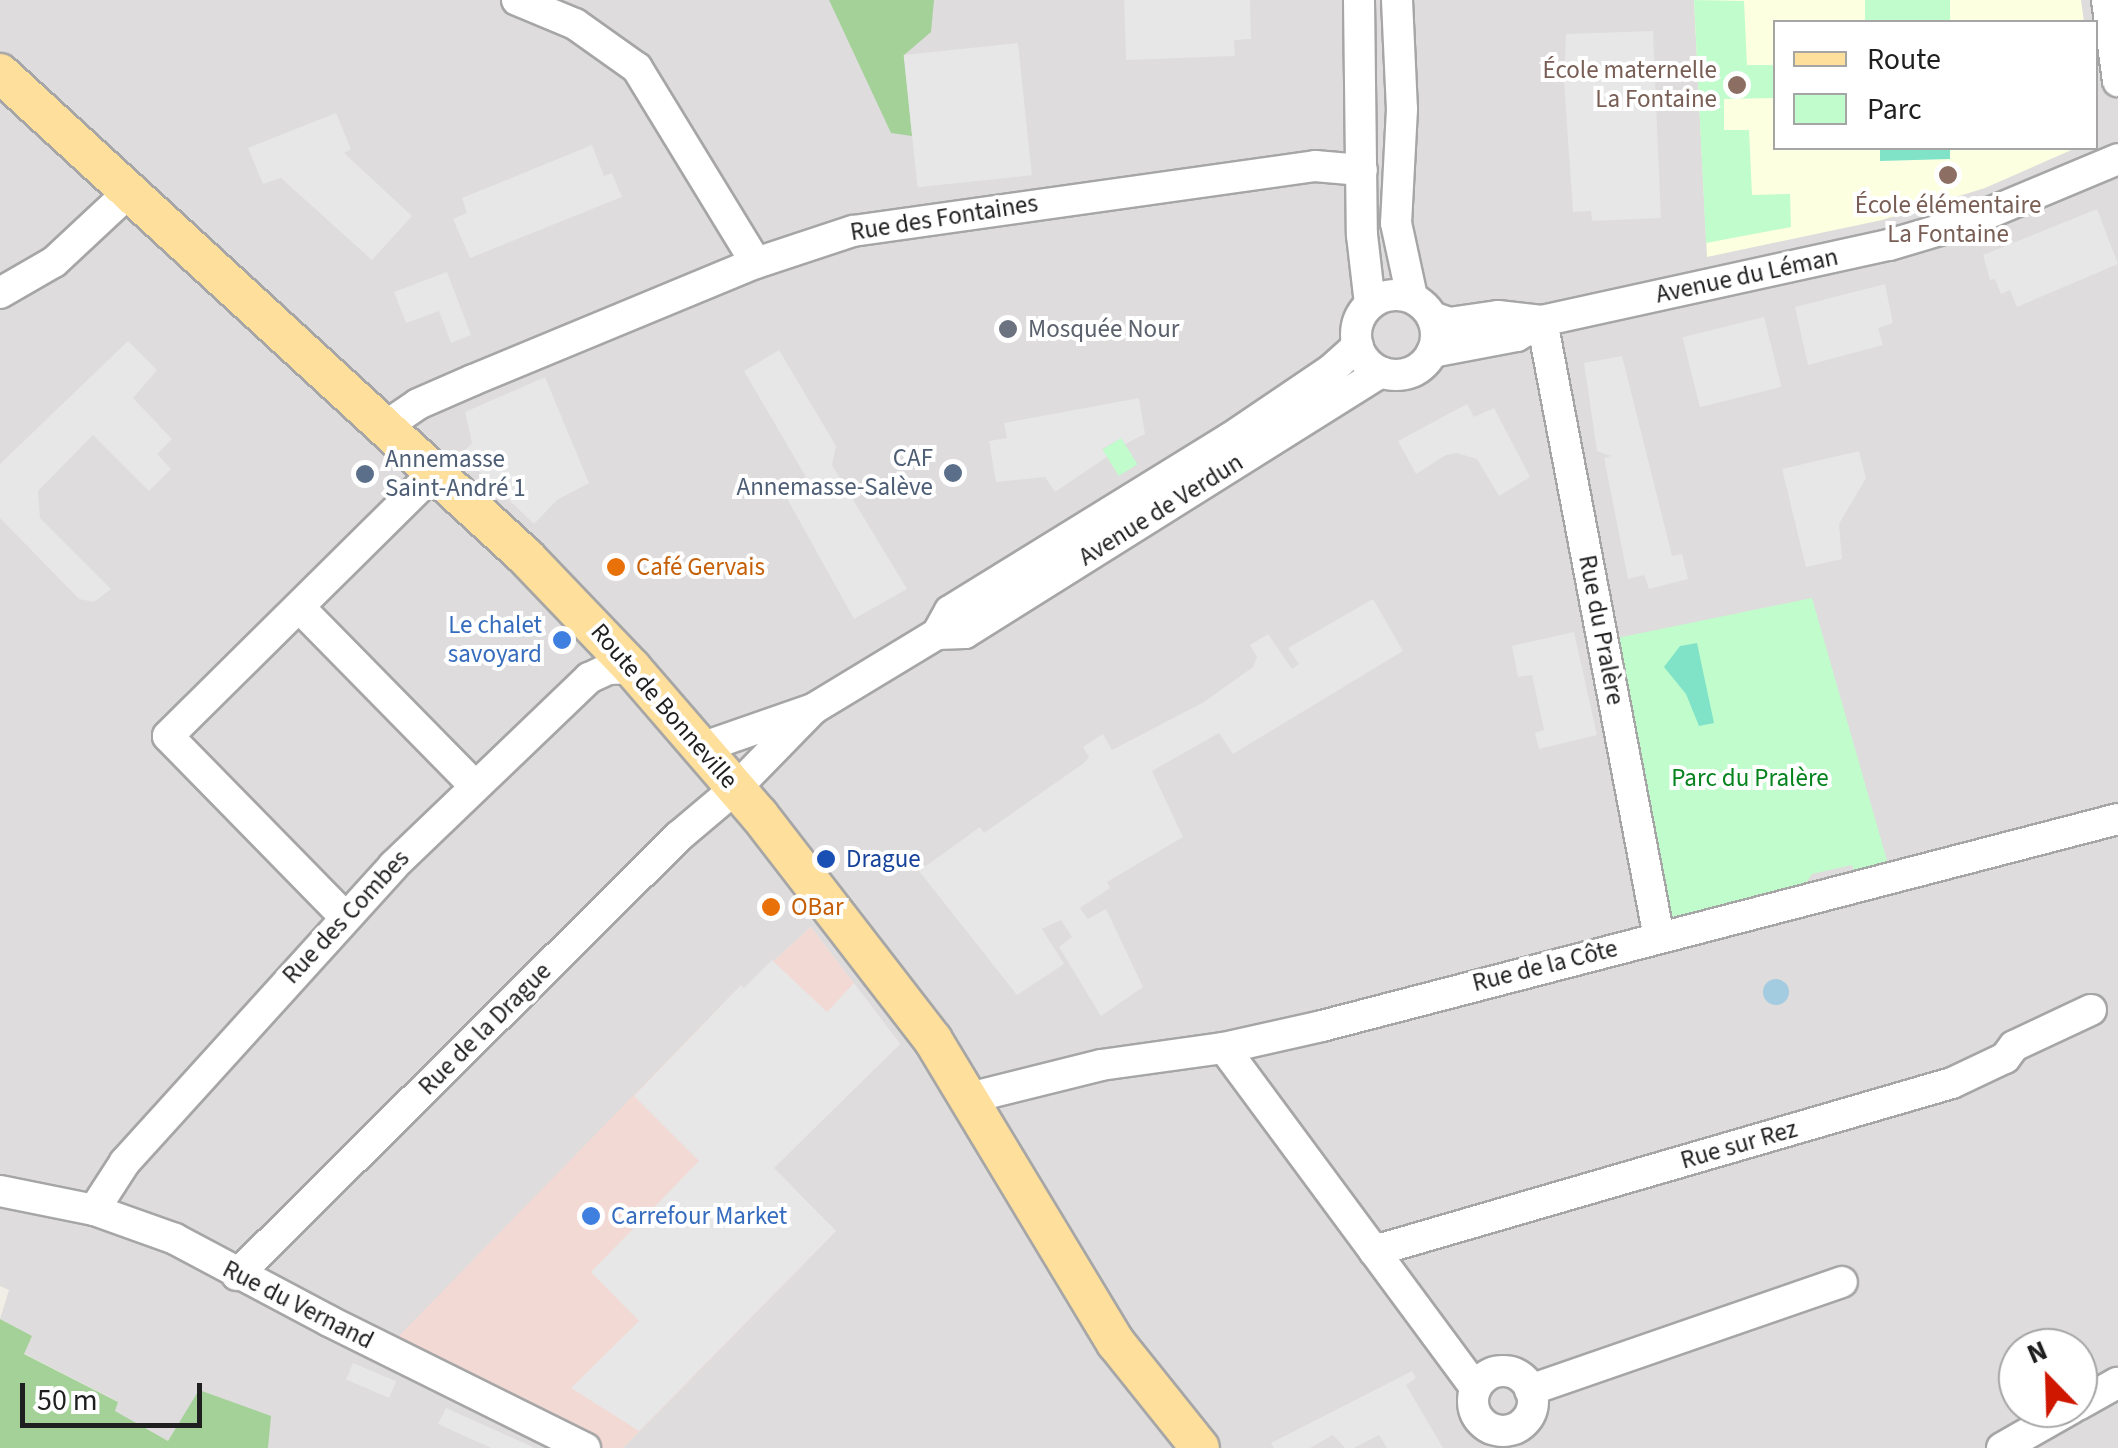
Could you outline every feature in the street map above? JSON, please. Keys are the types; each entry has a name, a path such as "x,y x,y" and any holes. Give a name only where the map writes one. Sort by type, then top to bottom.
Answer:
{"main road":[{"name":"Route de Bonneville","path":"0,73 526,557 632,668 736,788 884,972 970,1098 1116,1342 1200,1448"}],"street":[{"path":"517,0 576,24 636,68 756,264"},
{"path":"1359,0 1362,235 1370,304"},
{"path":"1397,0 1402,109 1396,222 1404,275 1422,307 1436,338 1432,352 1411,372 1381,372 1366,362 1358,346 1358,321 1370,304 1389,295 1422,307"},
{"path":"2106,0 2118,81"},
{"name":"Avenue du Léman","path":"1422,307 1449,323 1498,316 1542,321 1890,245 1970,221 2118,160"},
{"name":"Rue des Fontaines","path":"383,428 432,398 756,264 841,234 904,220 1315,166 1362,170"},
{"path":"0,293 54,262 128,194"},
{"name":"Avenue du Léman","path":"1432,352 1518,336 1542,321"},
{"name":"Rue du Pralère","path":"1542,321 1659,938"},
{"name":"Avenue de Verdun","path":"701,748 813,709 937,634 950,610 1229,438 1331,370 1358,346"},
{"name":"Avenue de Verdun","path":"937,634 965,634 1381,372"},
{"path":"345,916 168,736 433,474"},
{"path":"299,607 475,786"},
{"name":"Rue des Combes","path":"94,1210 125,1162 345,916 588,678 608,669 632,668"},
{"name":"Avenue de Verdun","path":"736,788 813,709"},
{"name":"Rue de la Drague","path":"238,1275 678,837 736,788"},
{"name":"Rue de la Côte","path":"970,1098 1101,1065 1224,1048 1948,867 2118,820"},
{"name":"Rue sur Rez","path":"1374,1250 1952,1084 2005,1058 2014,1046 2091,1010"},
{"path":"1224,1048 1476,1388"},
{"name":"Rue du Vernand","path":"0,1191 94,1210 175,1239 238,1275 585,1448"},
{"path":"1530,1390 1842,1282"},
{"path":"1505,1371 1524,1380 1532,1403 1526,1419 1500,1430 1477,1416 1473,1405 1476,1388 1488,1375 1505,1371"},
{"path":"2002,1448 2037,1428"}],"shaded area":[{"path":"0,0 2118,0 2118,1448 623,1448 836,1231 773,1168 900,1044 811,927 744,988 593,1448 268,1448 270,1416 168,1441 114,1411 117,1401 23,1353 31,1336 0,1319 9,1290 0,1286"},
{"path":"1124,0 1250,0 1251,39 1234,40 1235,56 1126,60"},
{"name":"École maternelle La Fontaine","path":"1694,0 2081,0 2084,20 1773,20 1773,150 2071,150 1985,188 1882,220 1707,257"},
{"path":"1653,31 1661,218 1592,221 1591,211 1573,212 1564,82 1566,34"},
{"path":"1018,43 1032,175 918,187 904,55"},
{"path":"336,113 351,149 344,153 412,216 372,260 281,178 263,184 248,148"},
{"path":"592,145 604,176 612,173 622,197 470,258 453,219 467,213 462,198"},
{"path":"2097,209 2118,264 2017,307 2010,290 2001,294 1995,279 1990,280 1983,255"},
{"path":"447,272 471,335 451,343 439,311 406,323 394,292"},
{"path":"1885,284 1893,323 1878,328 1883,345 1808,365 1795,307"},
{"path":"1764,317 1781,387 1700,407 1682,337"},
{"path":"128,341 157,370 133,398 172,439 157,454 171,469 149,491 93,435 38,491 40,518 111,589 94,602 79,599 0,518 0,464"},
{"path":"779,350 836,446 832,465 907,589 854,619 784,493 806,477 744,371"},
{"path":"1622,356 1672,556 1682,554 1688,579 1649,589 1644,575 1628,579 1604,458 1611,456 1597,451 1584,363"},
{"path":"545,377 589,483 557,500 534,524 461,454 472,443 465,412"},
{"path":"1139,398 1145,434 1125,444 1121,438 1102,449 1107,457 1055,492 1045,477 996,482 989,441 1007,438 1004,423"},
{"path":"1467,404 1474,417 1494,408 1530,477 1499,496 1477,459 1457,453 1446,455 1416,474 1398,441"},
{"path":"1859,451 1866,478 1839,524 1842,559 1806,567 1782,469"},
{"path":"1373,599 1403,651 1233,754 1219,733 1152,771 1183,837 1107,882 1110,888 1080,908 1088,919 1106,909 1143,987 1101,1016 1059,947 1072,937 1061,920 1042,929 1064,964 1017,995 919,871 980,827 984,833 1084,763 1089,757 1083,747 1103,734 1112,750 1204,702 1253,667 1257,657 1250,645 1268,634 1292,669 1299,664 1288,648"},
{"path":"1574,632 1597,735 1539,749 1535,733 1544,730 1532,675 1518,677 1512,646"},
{"path":"811,927 900,1044 774,1168 836,1231 623,1448 593,1448 394,1341 741,985 744,988"},
{"path":"772,960 827,1012 854,983 900,1044 774,1168 836,1231 639,1431 571,1388 639,1321 591,1272 699,1161 634,1096 741,985 744,988"},
{"path":"353,1363 396,1381 389,1398 346,1380"},
{"path":"1412,1371 1416,1378 1406,1385 1443,1448 1387,1448 1379,1435 1354,1448 1345,1448 1333,1435 1310,1448 1274,1448 1271,1443"},
{"path":"446,1408 535,1448 491,1448 438,1424"}],"green space":[{"path":"829,0 934,0 931,32 904,55 912,136 891,133"},
{"path":"1694,0 1744,1 1747,65 1773,65 1773,98 1724,99 1724,130 1749,130 1752,195 1790,194 1791,227 1706,243"},
{"path":"1865,0 1950,0 1950,20 1865,20"},
{"path":"1880,150 1950,150 1950,159 1880,161"},
{"path":"1121,438 1137,464 1119,476 1102,450"},
{"name":"Parc du Pralère","path":"1812,598 1890,871 1857,880 1852,865 1812,874 1802,889 1666,921 1612,639"},
{"path":"1697,643 1714,723 1699,726 1686,694 1664,667 1680,646"},
{"path":"0,1319 32,1336 24,1354 118,1402 115,1411 168,1441 199,1390 271,1416 268,1448 0,1448"}],"water":[{"path":"1776,979 1785,983 1789,992 1785,1001 1776,1005 1767,1001 1763,992 1767,983"}],"place":[{"name":"École maternelle La Fontaine","path":"1737,85"},
{"name":"École élémentaire La Fontaine","path":"1948,175"},
{"name":"Mosquée Nour","path":"1008,329"},
{"name":"CAF Annemasse-Salève","path":"953,473"},
{"name":"Annemasse Saint-André 1","path":"365,474"},
{"name":"Café Gervais","path":"616,567"},
{"name":"Le chalet savoyard","path":"562,640"},
{"name":"Drague","path":"826,859"},
{"name":"OBar","path":"771,907"},
{"name":"Carrefour Market","path":"591,1216"}]}
